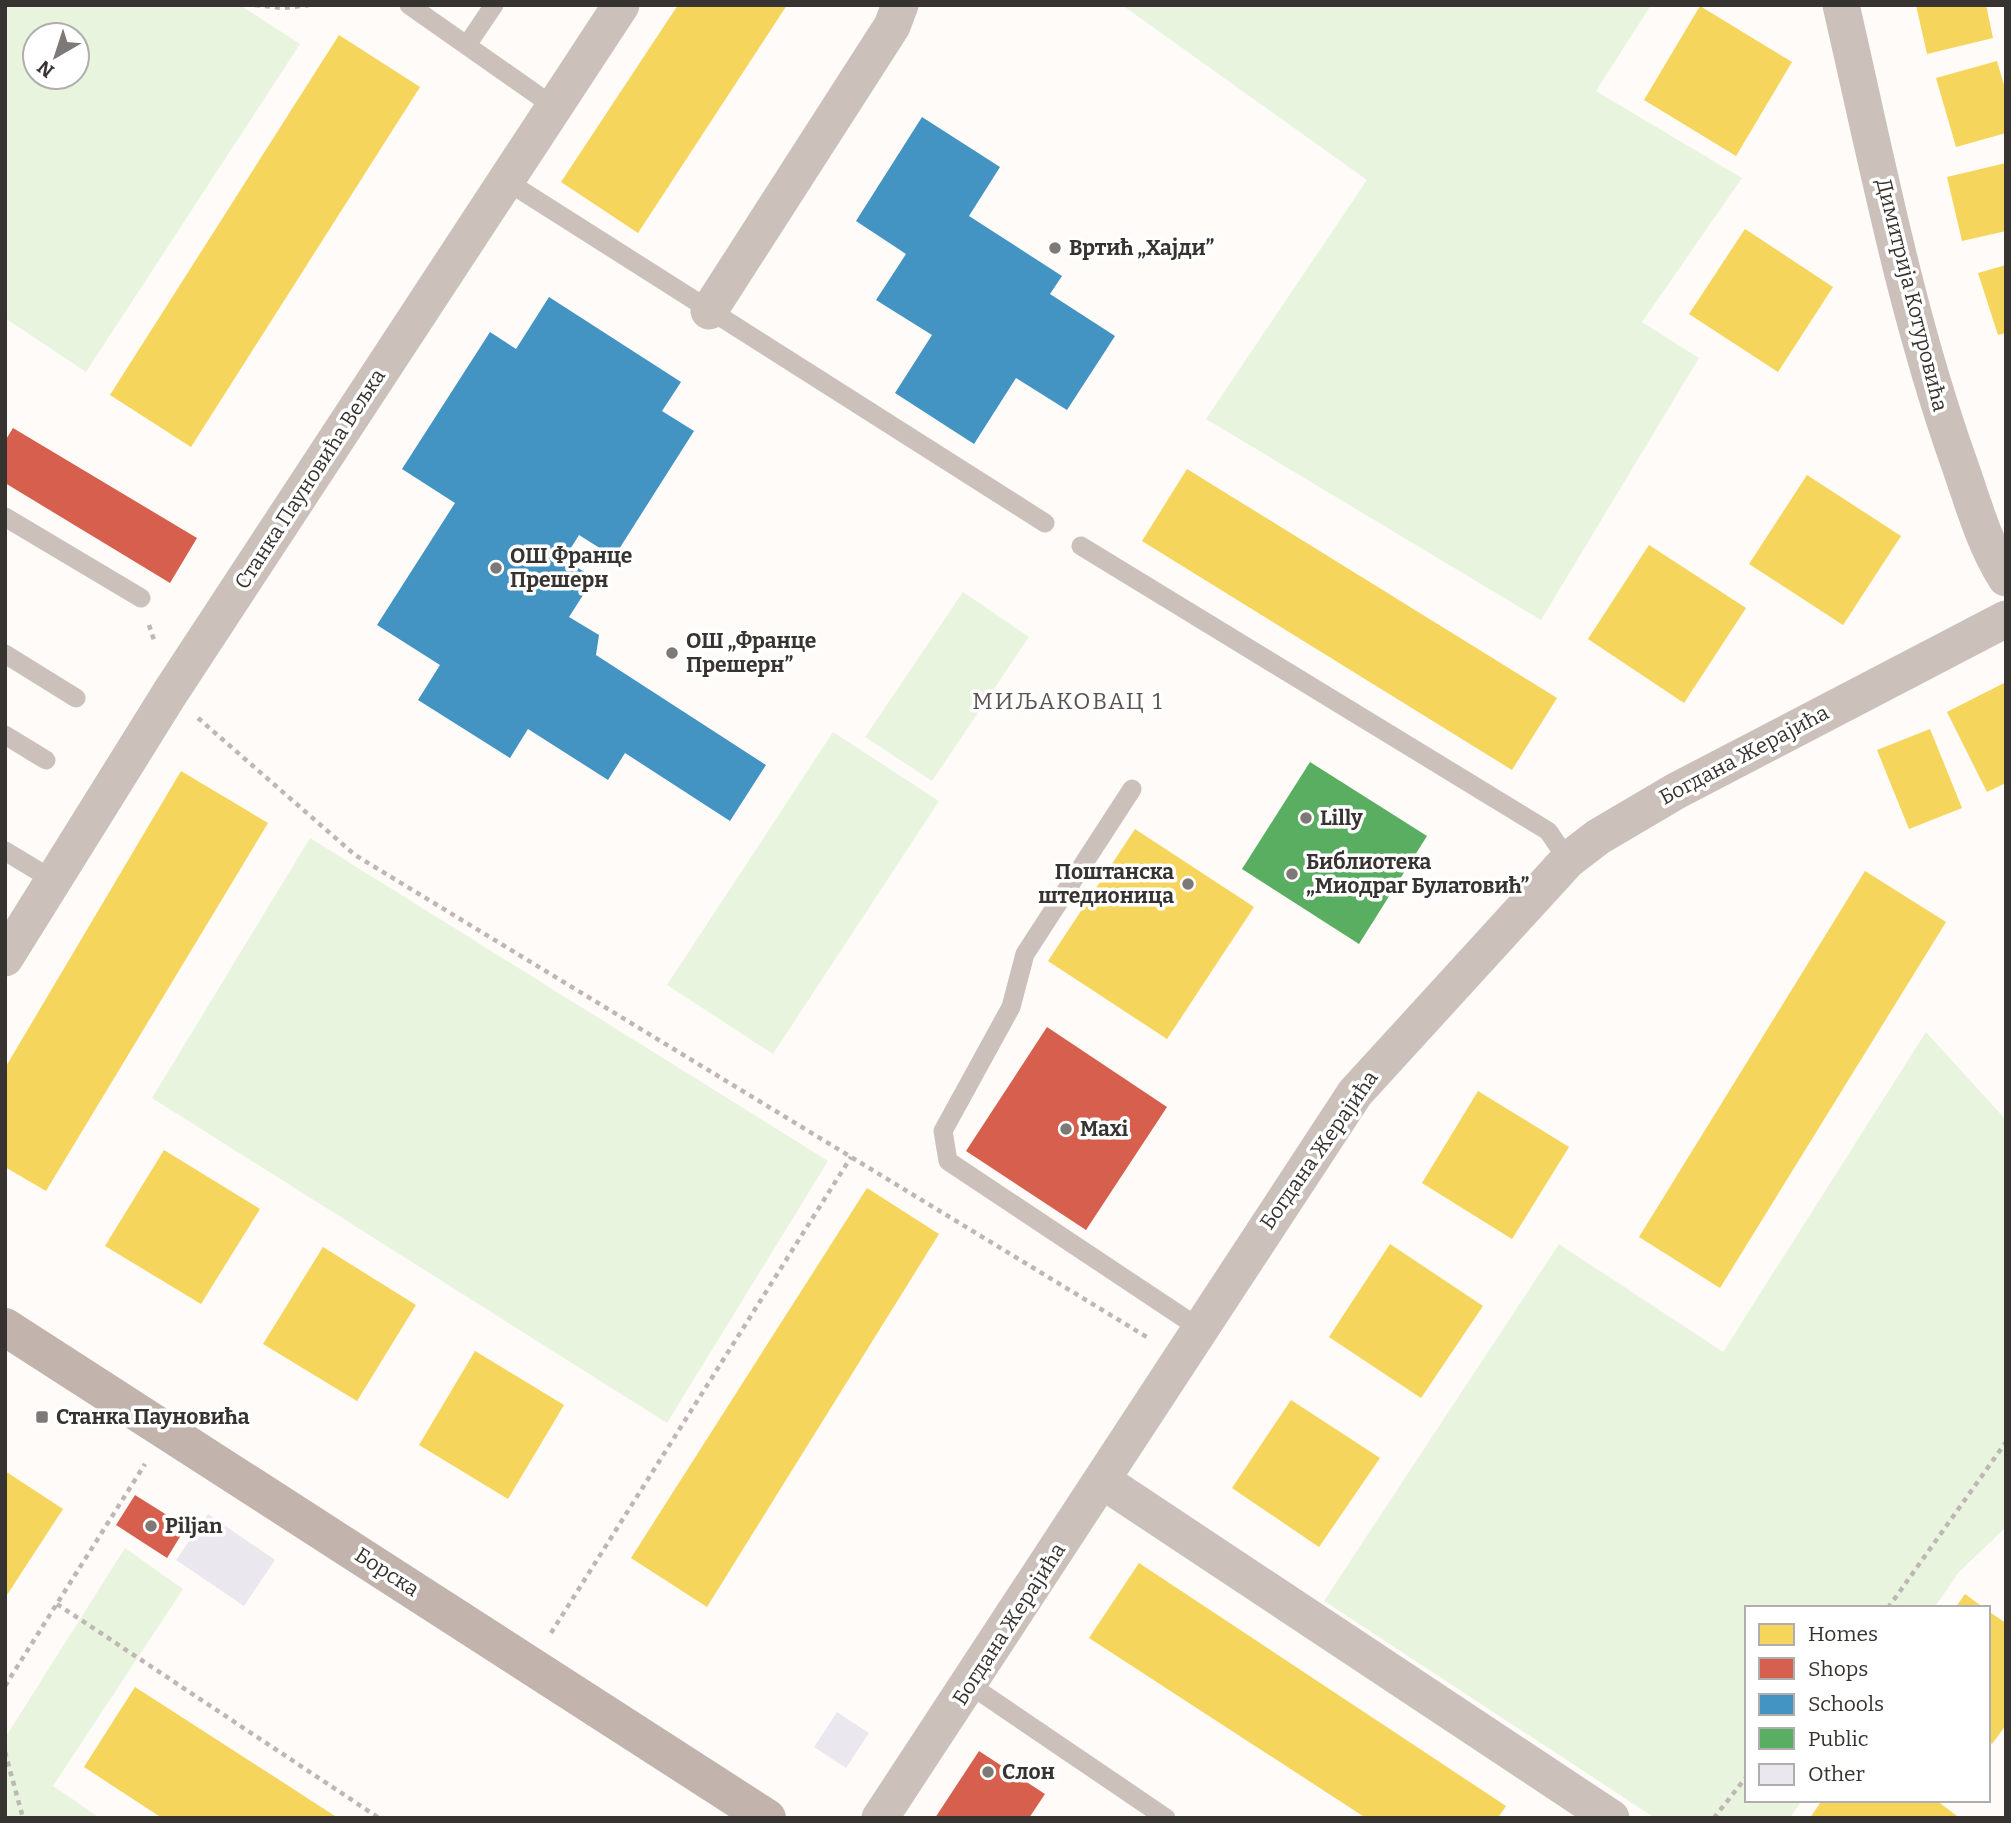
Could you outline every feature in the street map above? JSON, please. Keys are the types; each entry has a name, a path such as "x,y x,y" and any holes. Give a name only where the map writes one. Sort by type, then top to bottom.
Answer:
{"main road":[{"name":"Борска","path":"5,1328 532,1664 767,1818"}],"street":[{"name":"Станка Пауновића Вељка","path":"5,958 170,693 621,5"},
{"path":"709,312 892,26 900,5"},
{"name":"Димитрија Котуровића","path":"1841,5 1907,288 1943,419 1986,538 2006,578"},
{"name":"Богдана Жерајића","path":"880,1818 970,1685 1103,1481 1190,1341 1354,1093 1568,860 1598,836 1676,791 2006,619"},
{"path":"1103,1481 1611,1818"}],"lane":[{"path":"409,5 553,106"},
{"path":"467,45 494,5"},
{"path":"505,180 1045,523"},
{"path":"5,517 141,598"},
{"path":"1081,546 1548,831 1568,860"},
{"path":"5,654 76,698"},
{"path":"5,735 46,760"},
{"path":"1132,789 1025,954 1012,1007 943,1131 948,1160 1190,1341"},
{"path":"5,851 53,880"},
{"path":"970,1685 1166,1818"}],"path":[{"path":"256,5 284,8 309,5"},
{"path":"170,693 355,855 1133,1329 1190,1341"},
{"path":"532,1664 851,1157"},
{"path":"1889,1606 2006,1442"},
{"path":"5,1686 134,1481"},
{"path":"57,1604 379,1818"},
{"path":"5,1752 23,1818"},
{"path":"1714,1818 1745,1779"}],"green space":[{"path":"5,5 240,5 300,44 86,372 5,318"},
{"path":"1122,5 1651,5 1596,91 1742,178 1642,322 1699,358 1541,620 1206,419 1367,180"},
{"path":"963,592 1029,637 932,781 865,737"},
{"path":"833,732 939,801 773,1054 667,985"},
{"path":"310,838 828,1161 667,1423 152,1098"},
{"path":"1926,1032 2006,1120 2006,1527 1959,1572 1935,1606 1745,1606 1745,1802 1801,1802 1790,1818 1655,1818 1324,1601 1559,1244 1723,1352"},
{"path":"125,1548 183,1589 53,1786 100,1818 5,1818 5,1738"}],"building: Homes":[{"path":"678,5 787,5 638,233 561,182"},
{"path":"1916,5 1986,5 1993,38 1927,54"},
{"path":"1700,6 1792,62 1736,156 1644,100"},
{"path":"339,35 420,87 191,447 110,395"},
{"path":"1997,61 2006,92 2006,133 1956,147 1936,78"},
{"path":"2006,163 2006,231 1962,241 1947,177"},
{"path":"1745,229 1833,287 1778,372 1689,314"},
{"path":"2006,265 2006,333 1998,335 1978,273"},
{"path":"1187,469 1557,698 1512,770 1142,541"},
{"path":"1807,475 1901,536 1843,625 1749,564"},
{"path":"1649,545 1746,608 1684,703 1588,639"},
{"path":"2006,682 2006,783 1987,792 1947,712"},
{"path":"1930,729 1962,808 1909,829 1877,750"},
{"path":"181,771 268,823 46,1191 5,1167 5,1068"},
{"path":"1135,829 1254,907 1167,1039 1048,961"},
{"path":"1865,871 1946,922 1720,1288 1639,1237"},
{"path":"1478,1091 1569,1147 1512,1239 1422,1183"},
{"path":"164,1150 260,1209 201,1304 105,1246"},
{"path":"867,1188 939,1234 707,1607 631,1558"},
{"path":"1390,1244 1483,1306 1421,1398 1329,1337"},
{"path":"323,1247 416,1305 357,1401 263,1344"},
{"path":"475,1351 564,1405 508,1499 419,1445"},
{"path":"1291,1400 1380,1458 1319,1547 1232,1488"},
{"path":"5,1471 63,1509 5,1598"},
{"path":"1139,1563 1506,1806 1498,1818 1366,1818 1089,1638"},
{"path":"1965,1594 1981,1606 1956,1606"},
{"path":"1990,1612 2006,1623 2006,1725 1992,1744"},
{"path":"135,1687 338,1818 162,1818 84,1767"},
{"path":"1821,1802 1939,1802 1957,1816 1810,1818"}],"building: Shops":[{"path":"13,428 197,538 170,583 5,483 5,441"},
{"name":"Maxi","path":"1047,1027 1167,1107 1086,1230 966,1151"},
{"name":"Piljan","path":"135,1495 186,1527 167,1558 116,1525"},
{"name":"Слон","path":"979,1751 1045,1794 1029,1818 935,1818"}],"building: Schools":[{"path":"922,117 1000,167 969,216 1062,276 1050,294 1115,336 1067,410 1016,378 974,444 895,393 932,335 876,300 906,254 856,221"},
{"name":"ОШ Франце Прешерн","path":"549,297 681,382 662,411 694,431 614,557 579,535 564,559 594,578 569,617 599,635 596,655 766,765 730,821 625,753 608,780 528,729 510,758 418,700 440,665 377,625 455,503 402,469 490,332 516,349"}],"building: Public":[{"path":"1310,762 1427,836 1359,944 1242,869"}],"building: Other":[{"path":"208,1514 275,1560 244,1606 176,1560"},
{"path":"837,1712 869,1733 846,1768 814,1747"}],"place":[{"name":"Вртић „Хајди”","path":"1055,248"},
{"name":"ОШ Франце Прешерн","path":"496,568"},
{"name":"ОШ „Франце Прешерн”","path":"672,653"},
{"name":"Lilly","path":"1306,818"},
{"name":"Библиотека „Миодраг Булатовић”","path":"1292,874"},
{"name":"Поштанска штедионица","path":"1188,884"},
{"name":"Maxi","path":"1066,1129"},
{"name":"Станка Пауновића","path":"42,1417"},
{"name":"Piljan","path":"151,1526"},
{"name":"Слон","path":"988,1772"}],"district":[{"name":"МИЉАКОВАЦ 1","path":"1068,701"}]}
